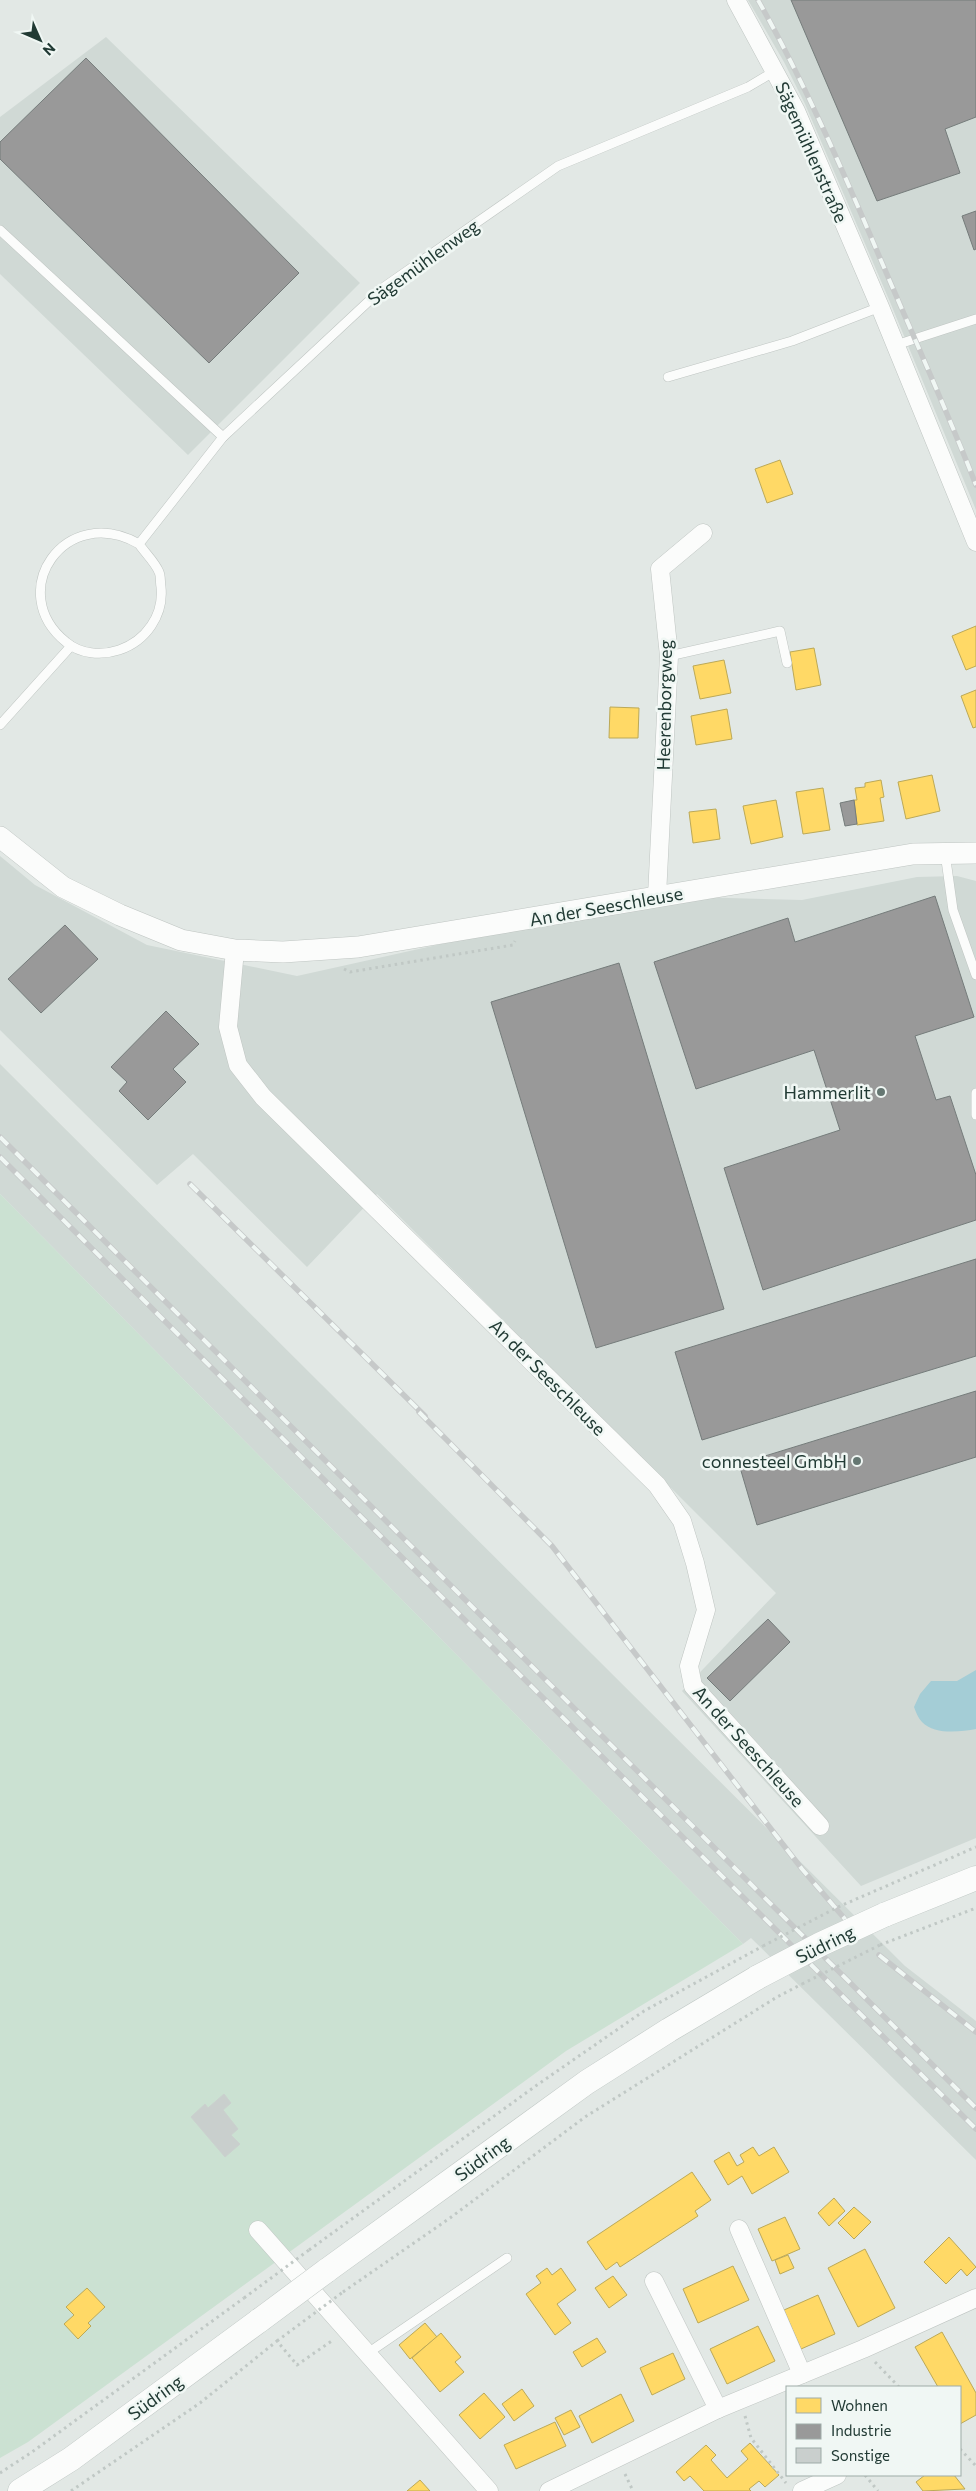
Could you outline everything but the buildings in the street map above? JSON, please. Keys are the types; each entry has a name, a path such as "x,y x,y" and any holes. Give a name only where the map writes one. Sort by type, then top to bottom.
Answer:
{"main road":[{"name":"Südring","path":"20,2491 71,2459 587,2082 758,1977 821,1944 884,1915 976,1878"}],"street":[{"name":"Sägemühlenstraße","path":"736,0 796,111 896,345 976,542"},
{"name":"Heerenborgweg","path":"657,896 668,656 660,569 703,533"},
{"name":"An der Seeschleuse","path":"0,837 63,887 120,915 181,940 235,950 283,952 358,948 913,854 976,853"},
{"name":"An der Seeschleuse","path":"235,950 228,1027 238,1065 263,1097 657,1485 682,1522 695,1562 706,1610 689,1666 693,1686 820,1826"},
{"path":"739,2229 802,2374"},
{"path":"258,2230 489,2491"},
{"path":"654,2281 718,2409"},
{"path":"549,2491 718,2409 862,2349 976,2298"},
{"path":"796,2490 834,2476"}],"lane":[{"name":"Sägemühlenweg","path":"139,544 223,437 384,287 558,166 748,87 775,71"},
{"path":"0,230 223,437"},
{"path":"668,377 792,341 880,307"},
{"path":"896,345 976,320"},
{"path":"110,532 124,536 139,544 159,572 162,599 153,626 132,646 110,654 89,653 71,646 55,633 45,618 40,595 43,573 47,566 60,547 84,534 110,532"},
{"path":"668,656 780,631 787,663"},
{"path":"0,725 71,646"},
{"path":"944,853 953,910 976,975"},
{"path":"976,1093 976,1115"},
{"path":"368,2353 507,2258"}],"path":[{"path":"0,2473 32,2452 529,2091 644,2011 740,1958 866,1893 976,1847"},
{"path":"71,2491 200,2403 277,2341 343,2292 450,2218 585,2117 777,1997 901,1936 976,1908"},
{"path":"277,2341 297,2365 345,2330"},
{"path":"862,2349 898,2386"},
{"path":"740,2400 751,2438 796,2490"},
{"path":"961,2450 976,2466"},
{"path":"866,2476 878,2491"}],"shaded area":[{"path":"748,0 976,0 976,510 805,104 784,62"},
{"path":"106,37 360,283 188,455 0,274 0,117"},
{"path":"0,856 35,885 147,945 297,976 657,896 802,900 917,877 957,876 976,881 976,1838 861,1886 682,1691 776,1593 377,1194 307,1267 193,1154 157,1185 0,1030"},
{"path":"0,1064 905,1966 976,2021 976,2160 751,1938 743,1944 0,1194"}],"green space":[{"path":"0,1194 743,1944 566,2051 28,2442 0,2458"}],"water":[{"path":"976,1670 976,1729 955,1732 940,1731 922,1722 914,1707 920,1694 931,1681 957,1681"}],"railway":[{"path":"758,0 791,62 835,155 976,485"},
{"path":"0,1137 976,2108"},
{"path":"0,1157 976,2129"},
{"path":"190,1184 425,1416"},
{"path":"419,1412 552,1546 802,1869 851,1926"},
{"path":"879,1955 976,2032"}],"place":[{"name":"Hammerlit","path":"881,1092"},
{"name":"connesteel GmbH","path":"857,1461"}]}
